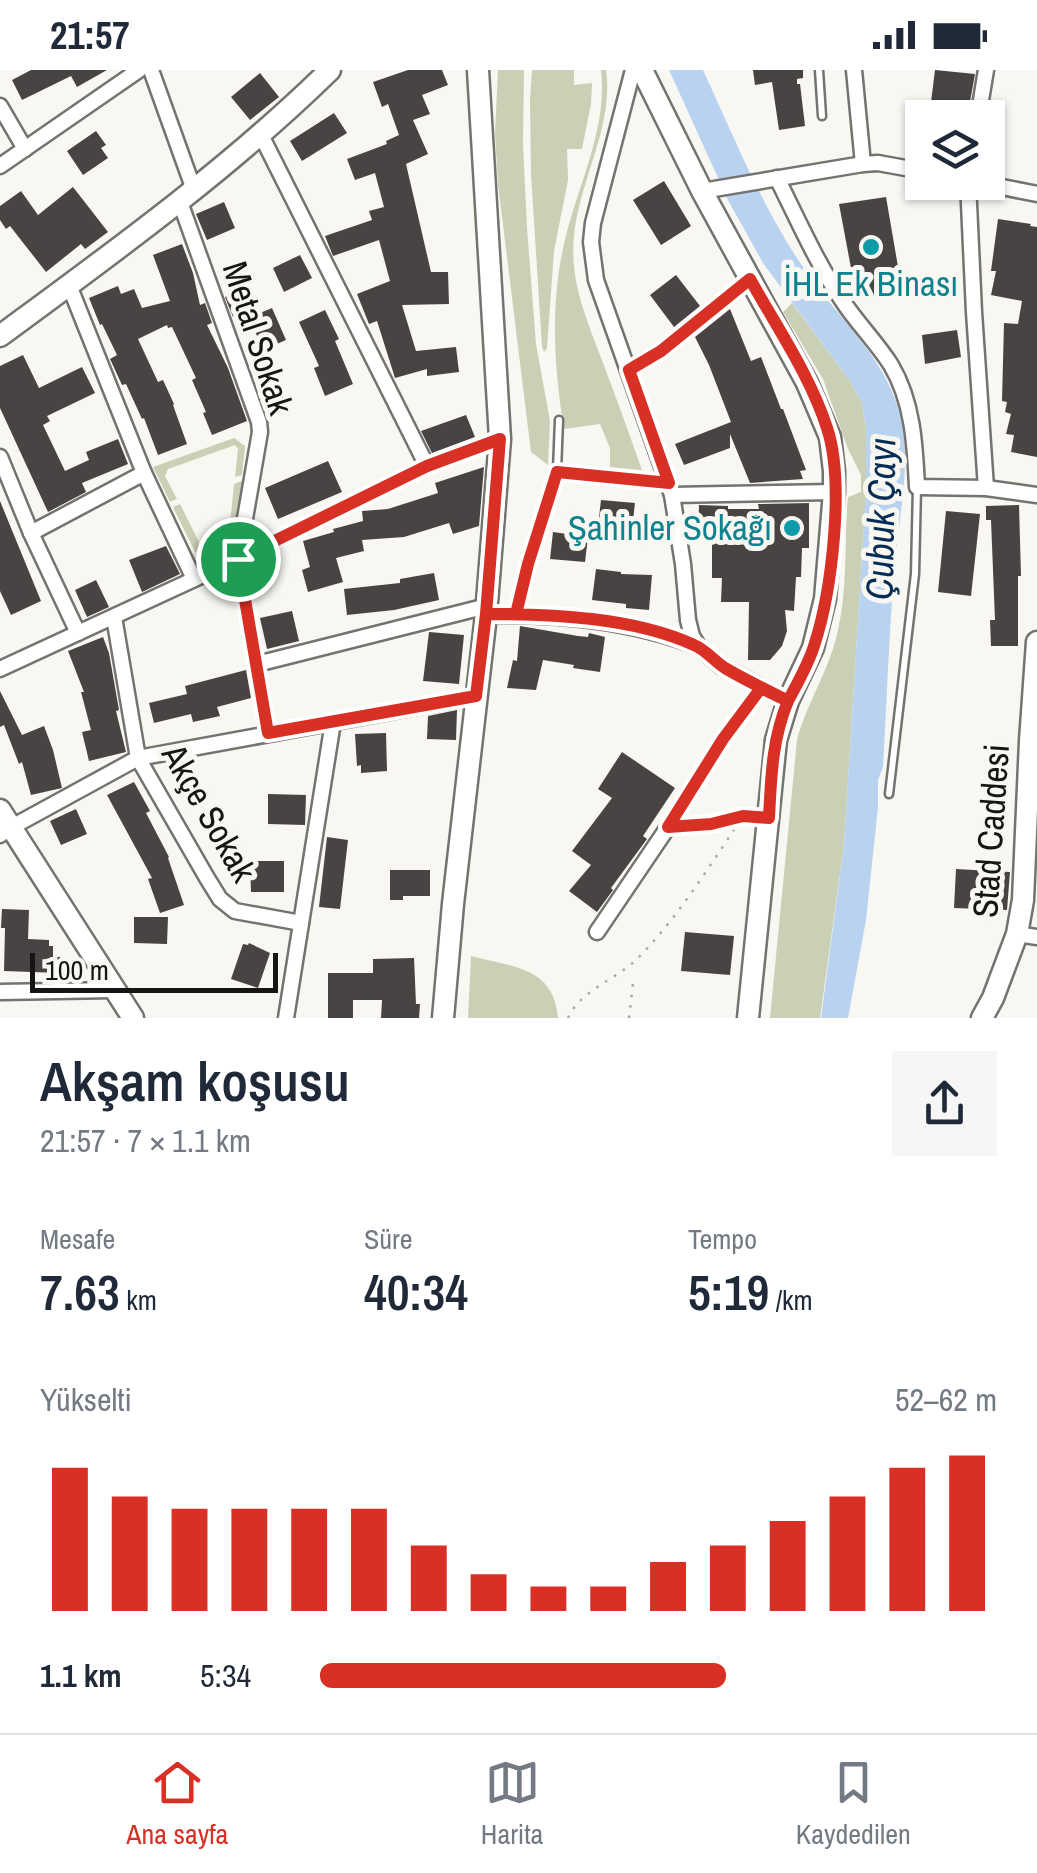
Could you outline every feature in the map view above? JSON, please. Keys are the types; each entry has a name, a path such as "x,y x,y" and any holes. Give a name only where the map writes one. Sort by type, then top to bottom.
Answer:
{"main road":[{"path":"443,1018 500,439 478,70"},
{"path":"642,70 711,190 750,279 807,383 826,423 833,454 830,567 814,648 788,701 776,740 748,1018"},
{"path":"0,336 187,196 260,135 317,75"},
{"name":"Stad Caddesi","path":"982,1018 1027,936 1023,900 1037,642"},
{"path":"3,824 133,1018"}],"street":[{"path":"0,166 140,70"},
{"name":"Metal Sokak","path":"151,70 259,422 238,559 268,733"},
{"path":"633,70 591,242 596,280 670,489 684,564 688,620 699,647"},
{"path":"854,70 863,164"},
{"path":"981,100 986,70"},
{"path":"0,106 26,148"},
{"path":"260,135 427,466"},
{"path":"711,190 863,164 905,168"},
{"path":"777,178 843,302 900,384 912,422 917,486 986,488 1037,495"},
{"path":"1005,188 1037,194"},
{"path":"969,200 986,488"},
{"path":"629,370 661,351 750,279"},
{"path":"69,285 144,472 194,579"},
{"path":"0,670 427,466 500,439"},
{"path":"0,457 30,533 78,633"},
{"path":"30,533 144,472"},
{"path":"516,614 557,472 670,489 834,492"},
{"path":"258,664 486,610 634,626 664,633 699,647 722,666 788,701"},
{"name":"Akçe Sokak","path":"114,617 138,758 220,899 248,915 302,924"},
{"path":"597,932 723,739 761,688"},
{"path":"3,824 138,758 476,696"},
{"path":"286,1018 333,722"},
{"path":"0,992 114,990"}],"lane":[{"path":"819,70 822,116"},
{"path":"557,472 559,420"},
{"path":"889,794 915,574 917,486"},
{"path":"668,827 711,824 743,816 769,818"}],"path":[{"path":"568,1018 577,1002 625,971 642,954 711,868 743,816"},
{"path":"629,1018 633,983"}],"green space":[{"path":"498,70 524,70 527,228 536,344 550,421 548,465 531,452 498,184"},
{"path":"532,70 574,70 574,85 592,83 582,149 567,149 568,180 554,251 544,352 531,174"},
{"path":"601,70 606,70 605,112 577,215 574,269 586,317 643,473 610,470 610,448 600,424 564,429 558,383 555,313 560,267 596,136"},
{"path":"792,303 850,381 862,403 866,428 866,492 844,845 820,1018 770,1018 797,740 838,630 845,580 848,497 861,492 861,475 823,379 783,312"},
{"path":"234,438 245,446 242,475 235,477 235,445 168,469 165,476 177,499 170,502 153,467"},
{"path":"242,481 239,521 231,541 211,552 195,552 173,507 180,504 200,544 216,542 229,534 234,484"},
{"path":"471,956 516,967 540,979 555,1001 558,1018 468,1018"}],"water":[{"name":"Çubuk Çayı","path":"669,70 703,70 777,225 807,273 882,372 903,429 904,486 893,588 883,767 878,780 866,920 848,1018 821,1018 844,845 866,492 862,403 763,263 729,202"}],"building":[{"path":"31,70 107,70 77,87 71,76 22,100 12,80"},
{"path":"408,70 442,70 448,85 422,95 430,114 413,120 428,154 406,164 431,272 448,272 449,304 402,305 416,351 456,347 459,372 427,376 427,369 395,378 377,321 369,324 357,294 390,281 379,240 333,256 325,236 372,220 369,211 384,207 375,173 355,180 347,159 387,144 399,135 388,104 382,107 373,82"},
{"path":"753,70 803,70 803,78 797,79 797,84 805,126 779,130 772,82 755,85"},
{"path":"935,70 975,74 970,100 931,100"},
{"path":"260,73 279,97 250,120 231,97"},
{"path":"334,113 347,133 302,161 290,141"},
{"path":"96,131 106,145 101,148 108,158 83,175 67,151"},
{"path":"664,181 691,226 661,245 633,200"},
{"path":"73,187 108,232 85,249 81,244 46,272 10,226 6,229 0,220 0,206 21,191 38,215"},
{"name":"İHL Ek Binası","path":"886,197 902,290 857,300 839,204"},
{"path":"224,202 235,228 207,240 196,214"},
{"path":"998,219 1037,227 1037,457 1011,452 1014,435 1006,434 1011,414 1005,412 1007,402 1002,401 1004,323 1018,324 1022,301 991,295"},
{"path":"182,244 200,305 205,303 212,323 207,325 247,421 212,435 192,380 196,378 172,327 167,325 138,339 158,382 163,380 187,444 158,455 144,418 110,359 117,355 89,298 118,286 121,294 134,289 142,308 170,301 153,255"},
{"path":"300,255 312,278 284,292 273,268"},
{"path":"676,275 700,306 674,327 650,295"},
{"path":"253,288 260,313 272,308 286,340 263,350 247,312 233,317 225,297"},
{"path":"730,309 751,361 761,357 806,470 800,471 803,479 750,483 730,434 730,448 684,465 675,444 731,422 695,337"},
{"path":"325,310 353,384 325,396 314,368 319,366 299,322"},
{"path":"957,330 961,357 925,364 922,335"},
{"path":"23,355 39,388 82,367 95,393 47,416 50,421 43,425 65,471 89,460 86,452 118,439 128,464 82,483 86,492 48,512 0,408 0,366"},
{"path":"466,415 475,437 432,453 421,431"},
{"path":"328,461 342,492 278,519 265,488"},
{"path":"484,467 479,526 453,534 449,523 404,537 362,540 364,551 336,558 343,582 308,592 302,570 310,567 303,541 363,521 362,511 388,509 438,493 435,483"},
{"path":"601,500 635,503 631,538 597,535"},
{"path":"0,501 41,601 11,615 0,591"},
{"path":"809,503 809,548 802,548 801,577 796,577 794,611 785,610 787,631 782,646 770,660 748,660 749,602 721,602 722,578 712,578 712,535 698,535 699,505 759,509 758,504"},
{"path":"1019,505 1018,646 991,646 990,620 995,620 991,520 986,520 986,506"},
{"path":"946,511 980,514 971,596 938,592"},
{"path":"553,532 588,537 585,562 550,559"},
{"path":"166,546 180,574 142,592 129,560"},
{"path":"596,569 652,575 649,610 592,600"},
{"path":"434,573 439,600 347,615 344,589 400,583 400,579"},
{"path":"96,580 109,607 87,617 75,590"},
{"path":"292,611 299,641 267,649 260,618"},
{"path":"520,626 605,637 600,672 543,660 536,690 507,688 513,660 517,661"},
{"path":"429,632 464,635 459,684 423,681"},
{"path":"103,637 126,752 89,761 82,732 91,730 84,692 68,651"},
{"path":"246,670 251,698 217,707 220,716 193,722 191,714 154,723 149,703 187,694 185,686"},
{"path":"0,691 22,735 44,726 62,788 31,795 22,762 19,764 4,725 0,727"},
{"path":"457,710 456,740 427,739 428,716"},
{"path":"386,733 387,771 361,773 355,734"},
{"path":"622,752 675,788 643,836 647,839 597,912 569,891 591,865 572,851 612,798 598,789"},
{"path":"134,782 169,857 184,905 160,913 148,879 152,878 107,795"},
{"path":"268,794 306,795 305,825 268,824"},
{"path":"76,809 87,834 61,845 50,821"},
{"path":"327,837 348,840 340,909 319,907"},
{"path":"250,861 284,861 284,892 251,892"},
{"path":"956,869 1010,872 1007,910 954,908"},
{"path":"390,870 430,870 430,896 390,900"},
{"path":"2,909 29,910 28,939 49,940 53,957 60,957 60,973 4,971"},
{"path":"134,917 168,917 167,944 134,943"},
{"path":"685,932 734,936 730,975 681,971"},
{"path":"243,944 270,953 258,988 231,979"},
{"path":"414,958 419,1018 381,1018 382,1000 353,1000 353,1018 328,1018 328,973 373,973 373,959"}],"place":[{"name":"İHL Ek Binası","path":"871,247"},
{"name":"Şahinler Sokağı","path":"792,528"}],"route":[{"path":"238,559 268,733 476,696 486,614 634,626 699,647 722,666 788,701 776,740 769,818 743,816 711,824 668,827 723,739 761,688 788,701 814,648 830,567 834,515 830,438 807,383 750,279 661,351 629,370 669,483 557,472 516,614 486,614 500,439 427,466 238,559"}]}
